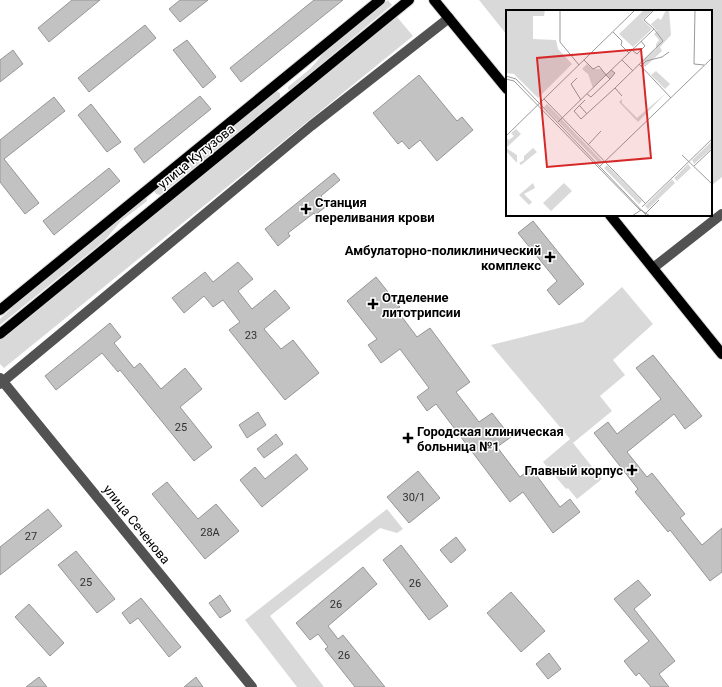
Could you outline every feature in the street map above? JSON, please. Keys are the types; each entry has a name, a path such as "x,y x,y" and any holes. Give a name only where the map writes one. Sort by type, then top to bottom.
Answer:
{"main road":[{"name":"улица Кутузова","path":"0,310 380,0"},
{"name":"улица Кутузова","path":"0,334 409,0"},
{"path":"434,0 506,87"},
{"path":"611,216 722,354"}],"street":[{"path":"1,381 311,126 449,18"},
{"path":"653,268 722,214"},
{"name":"улица Сеченова","path":"1,381 252,687"}],"shaded area":[{"path":"388,0 392,5 290,90 288,89 288,87 311,68 328,48"},
{"path":"479,0 722,0 722,177 712,185 712,10 506,10 506,34"},
{"path":"397,17 413,36 4,368 0,364 0,340"},
{"path":"276,91 280,93 280,98 160,195 156,194 154,191"},
{"path":"146,196 147,201 121,221 104,241 0,325 0,319 16,302"},
{"path":"622,287 653,324 613,360 625,375 600,396 612,411 573,443 602,479 577,499 568,488 566,489 543,462 570,439 491,345 583,322"},
{"path":"387,509 403,529 397,533 380,528 270,616 324,687 297,687 245,620"}],"building":[{"path":"72,0 100,0 49,42 38,28"},
{"path":"180,0 208,0 180,22 169,9"},
{"path":"314,0 343,0 241,82 230,68"},
{"path":"145,25 156,38 89,92 78,78"},
{"path":"187,40 216,77 203,88 173,50"},
{"path":"13,50 23,64 0,82 0,60"},
{"path":"419,75 457,121 462,117 473,130 437,161 420,140 409,149 402,141 398,144 373,113"},
{"path":"200,96 211,109 144,163 134,149"},
{"path":"54,97 65,111 4,159 39,203 25,214 0,182 0,140"},
{"path":"91,104 121,142 107,152 78,115"},
{"path":"109,168 120,181 54,235 43,221"},
{"name":"Станция переливания крови","path":"334,173 340,180 321,196 328,205 315,215 314,213 288,233 290,236 278,246 265,229"},
{"name":"Амбулаторно-поликлинический комплекс","path":"533,221 584,284 559,305 547,290 557,281 518,233"},
{"path":"238,262 253,279 238,291 252,309 275,290 290,308 264,329 281,349 293,340 319,373 285,400 229,330 240,322 223,300 213,307 204,296 184,313 172,298 205,272 213,282"},
{"path":"376,277 400,307 396,309 417,337 430,328 470,382 456,392 479,422 492,413 511,437 497,447 520,477 531,468 560,507 570,499 580,512 553,533 523,492 510,502 436,404 427,411 417,397 429,388 400,349 381,363 368,345 377,339 347,301"},
{"path":"110,323 121,337 114,343 134,368 140,363 161,389 185,368 202,389 180,407 212,447 194,461 120,370 118,372 102,353 56,390 45,376"},
{"name":"Главный корпус","path":"653,355 702,416 685,429 674,414 627,452 647,477 652,473 685,514 680,518 702,545 722,528 722,572 710,581 670,530 668,532 635,492 638,489 594,433 608,422 617,434 661,399 636,368"},
{"path":"258,412 266,425 247,438 239,425"},
{"path":"276,434 283,444 264,458 257,449"},
{"path":"296,454 308,469 262,507 240,480 255,467 265,479"},
{"path":"418,471 440,498 409,523 387,497"},
{"path":"167,482 198,519 216,504 239,531 205,559 152,494"},
{"path":"48,509 62,526 0,575 0,547"},
{"path":"456,537 466,550 451,563 440,550"},
{"path":"401,545 448,606 429,620 383,560"},
{"path":"76,551 115,599 97,613 58,565"},
{"path":"363,567 377,584 328,626 338,639 343,635 385,687 355,687 325,649 328,647 318,634 310,640 296,623"},
{"path":"638,580 651,595 634,609 675,661 659,674 669,687 651,687 639,673 636,676 624,661 649,641 614,599"},
{"path":"511,592 545,631 521,652 487,613"},
{"path":"220,595 231,611 220,618 209,603"},
{"path":"141,598 181,647 169,657 138,618 130,624 122,613"},
{"path":"29,604 64,643 50,656 15,617"},
{"path":"549,653 561,669 548,679 536,664"},
{"path":"39,677 47,687 26,687"},
{"path":"196,677 203,687 184,687"}],"place":[{"name":"Станция переливания крови","path":"306,209"},
{"name":"Амбулаторно-поликлинический комплекс","path":"550,257"},
{"name":"Отделение литотрипсии","path":"373,304"},
{"name":"Городская клиническая больница №1","path":"408,438"},
{"name":"Главный корпус","path":"632,470"}]}
